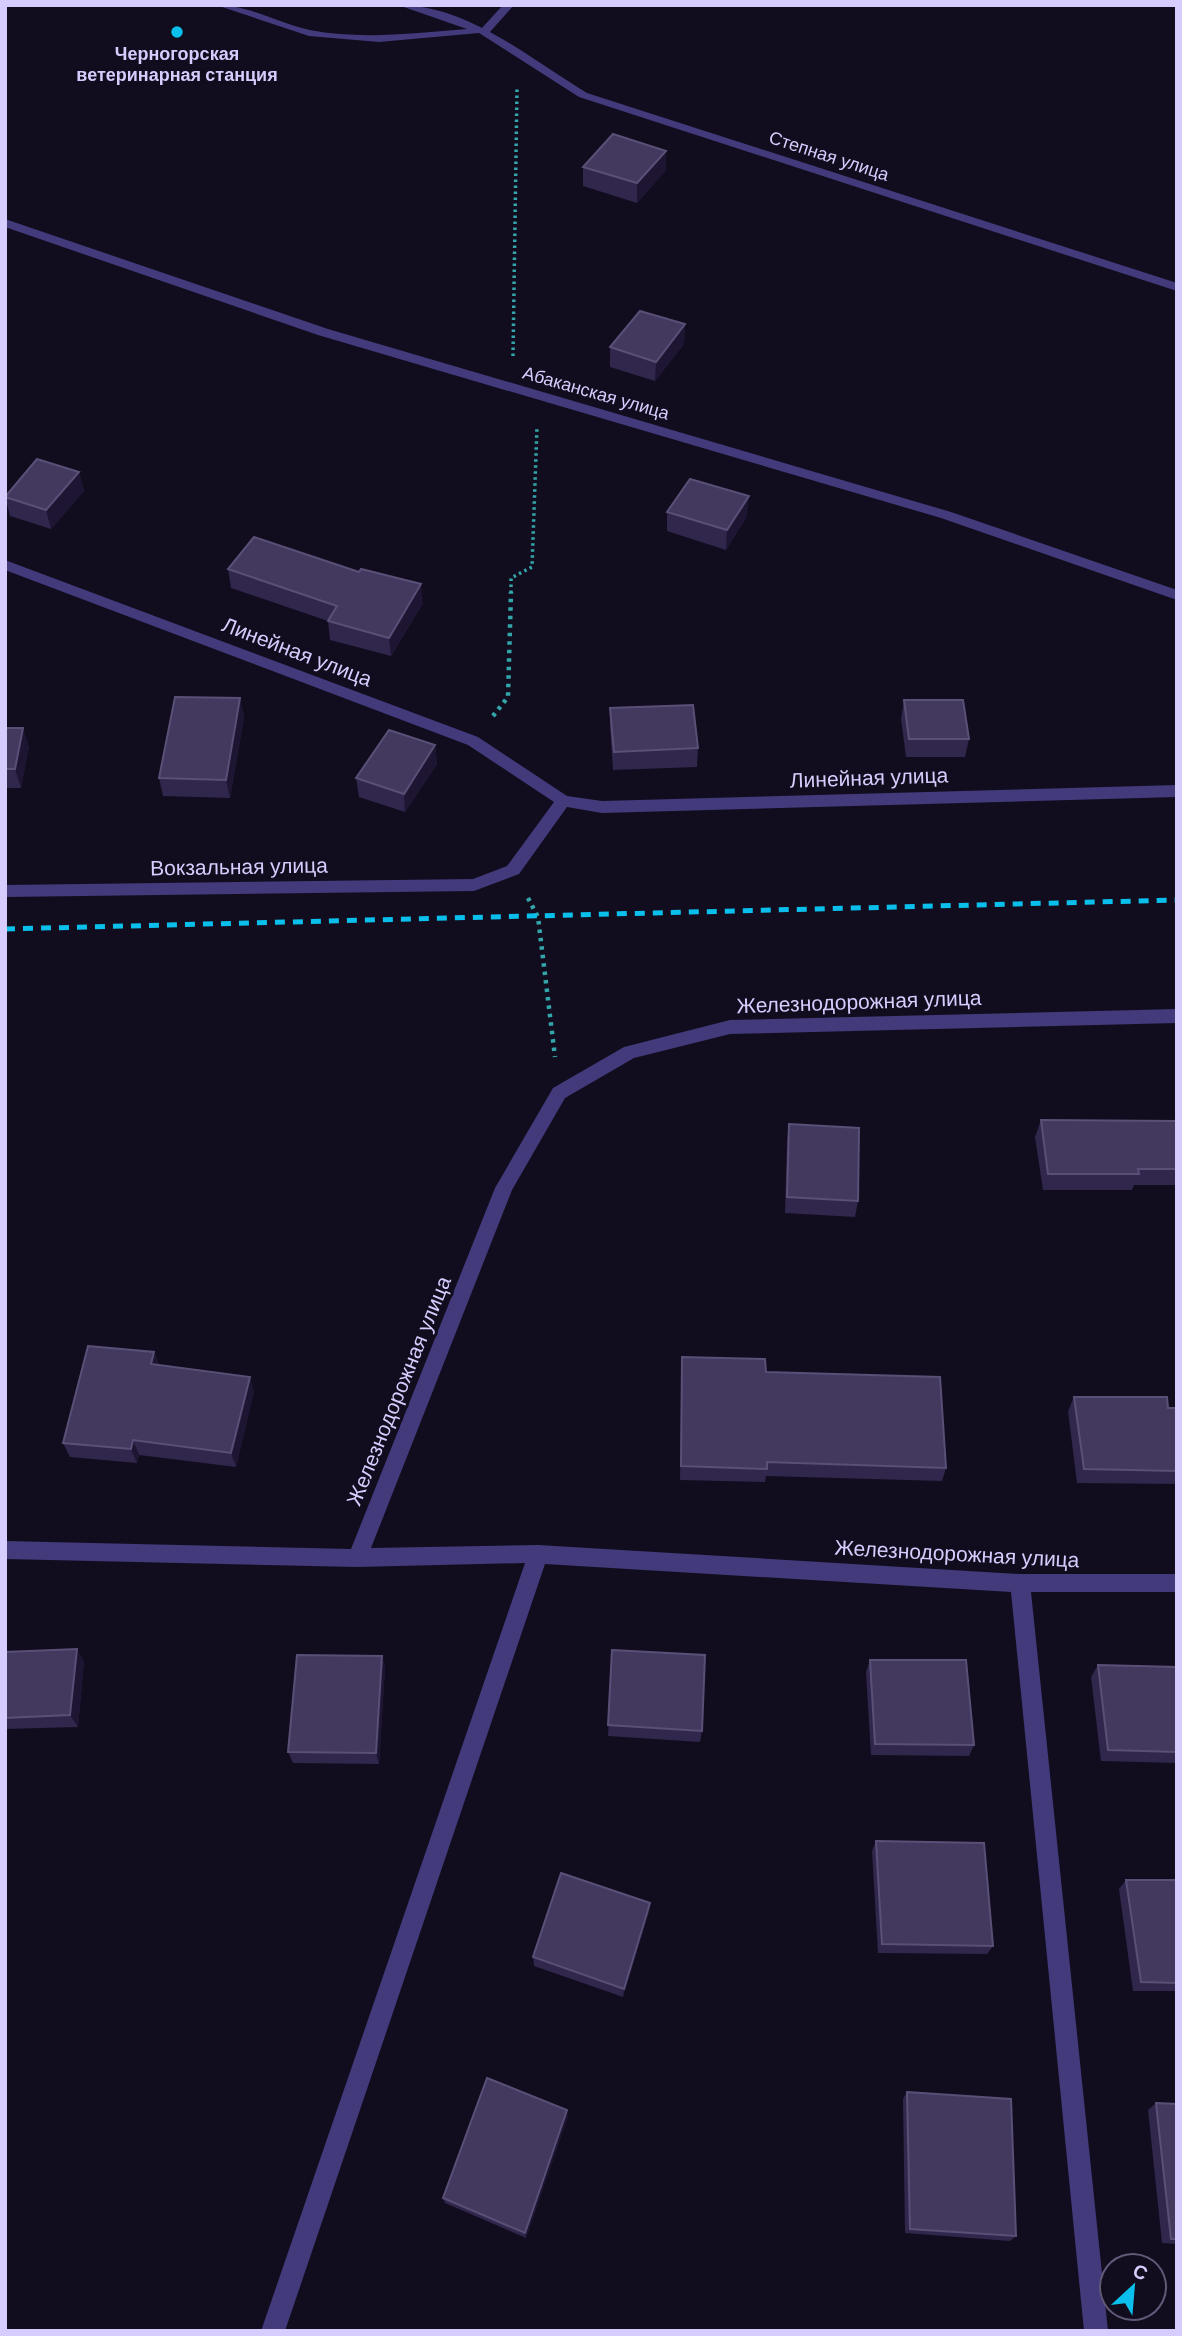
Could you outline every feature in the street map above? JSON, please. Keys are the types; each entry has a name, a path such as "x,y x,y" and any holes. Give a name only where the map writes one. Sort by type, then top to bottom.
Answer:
{"street":[{"path":"221,5 309,33 379,39 485,31 509,5"},
{"name":"Степная улица","path":"403,5 485,31 522,58 583,95 1177,287"},
{"name":"Абаканская улица","path":"5,223 323,332 946,515 1177,595"},
{"name":"Линейная улица","path":"5,565 473,741 564,801 602,807 1177,790"},
{"path":"513,870 564,801"},
{"name":"Вокзальная улица","path":"5,891 474,886 513,870"},
{"name":"Железнодорожная улица","path":"357,1558 504,1188 559,1093 630,1052 730,1027 1177,1016"},
{"name":"Железнодорожная улица","path":"5,1550 357,1558 538,1553 1020,1583 1177,1583"},
{"path":"273,2331 538,1553"},
{"path":"1020,1583 1096,2331"}],"path":[{"path":"473,741 508,697 511,578 532,567 538,396 513,360 515,103 522,58"},
{"path":"513,870 538,917 559,1093"}],"building":[{"path":"613,134 666,151 637,183 583,167"},
{"path":"640,311 685,324 656,362 610,347"},
{"path":"37,459 79,472 46,510 5,497"},
{"path":"690,479 749,496 727,530 667,512"},
{"path":"254,537 359,572 361,569 421,584 389,638 328,621 337,606 228,569"},
{"path":"175,697 240,698 226,780 159,778"},
{"path":"904,700 963,700 969,739 909,739"},
{"path":"693,705 698,748 614,752 610,708"},
{"path":"5,728 23,728 15,769 5,769"},
{"path":"389,730 435,745 404,794 356,778"},
{"path":"1041,1120 1177,1121 1177,1169 1138,1169 1139,1174 1048,1174"},
{"path":"789,1124 859,1128 858,1201 787,1197"},
{"path":"88,1346 154,1352 151,1364 250,1377 231,1453 133,1440 131,1449 63,1443"},
{"path":"682,1357 765,1359 766,1372 940,1377 946,1468 767,1462 767,1469 681,1466"},
{"path":"1074,1397 1167,1397 1168,1408 1177,1408 1177,1471 1084,1469"},
{"path":"77,1649 70,1715 5,1718 5,1652"},
{"path":"612,1650 705,1655 702,1731 608,1725"},
{"path":"297,1655 382,1656 376,1753 288,1752"},
{"path":"870,1660 966,1660 974,1745 875,1744"},
{"path":"1098,1665 1177,1667 1177,1752 1108,1750"},
{"path":"876,1841 984,1843 993,1946 882,1944"},
{"path":"561,1873 650,1903 624,1989 533,1957"},
{"path":"1126,1880 1177,1880 1177,1983 1141,1982"},
{"path":"487,2078 567,2110 525,2233 443,2198"},
{"path":"907,2092 1011,2099 1016,2236 910,2229"},
{"path":"1156,2103 1177,2104 1177,2239 1171,2239"}],"railway":[{"path":"5,929 1177,900"}],"place":[{"name":"Черногорская ветеринарная станция","path":"177,32"}]}
